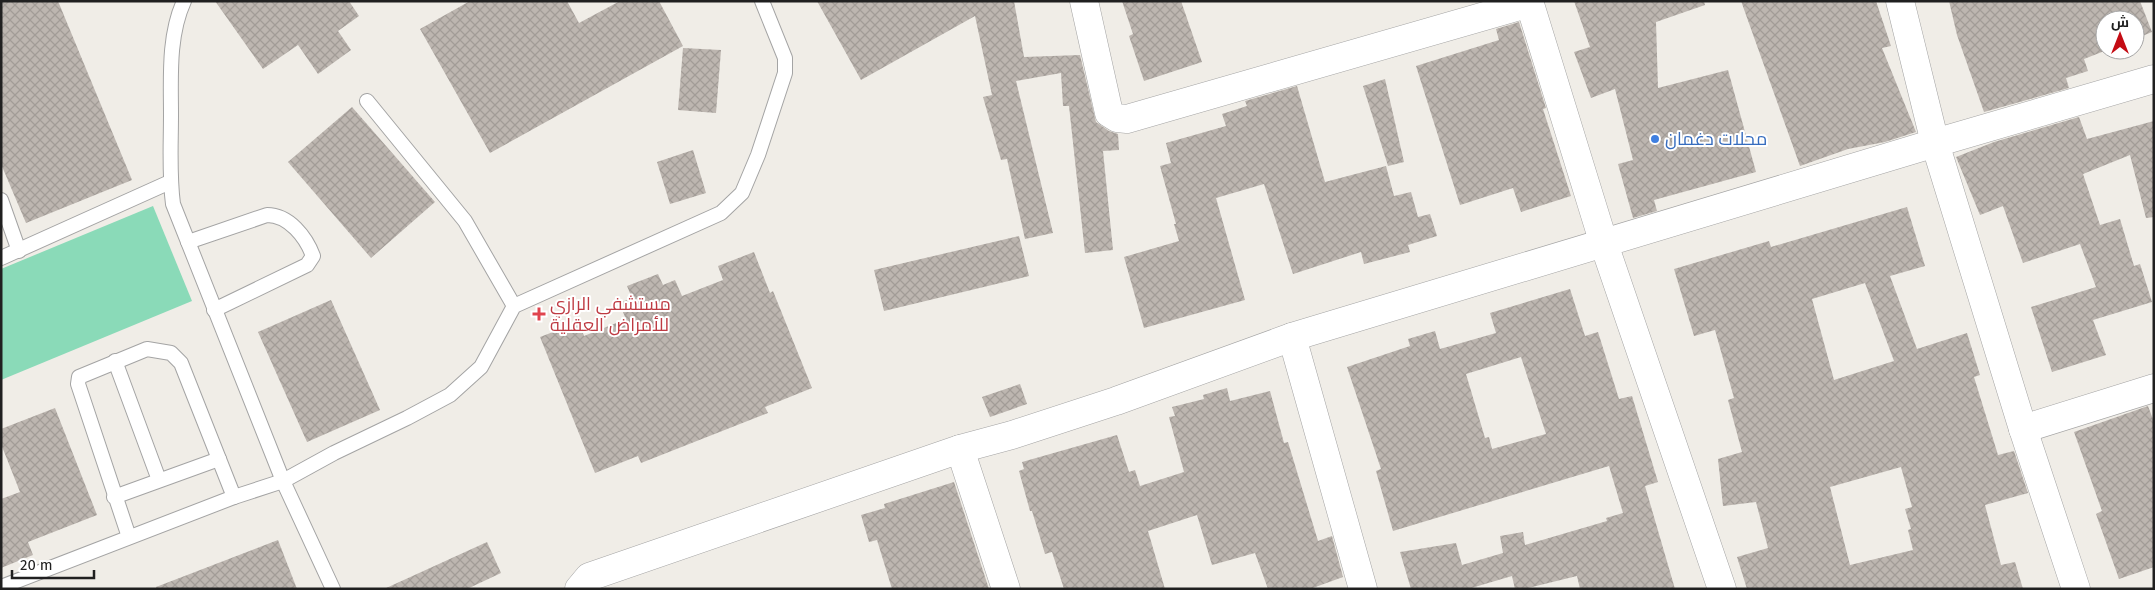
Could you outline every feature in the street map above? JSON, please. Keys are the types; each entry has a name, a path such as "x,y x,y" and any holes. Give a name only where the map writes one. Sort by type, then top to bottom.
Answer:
{"street":[{"path":"1084,1 1108,113 1117,118 1127,119 1529,2 1604,244 1722,589"},
{"path":"1900,1 1935,143 2023,428 2076,589"},
{"path":"578,589 589,577 960,449 1012,435 1116,401 1292,337 2154,79"},
{"path":"1292,337 1363,589"},
{"path":"2023,428 2154,388"},
{"path":"960,449 1006,589"}],"lane":[{"path":"184,1 180,11 172,56 170,182 173,204 283,481 333,589"},
{"path":"1,587 234,497 283,481 450,395 481,367 514,306 721,213 742,194 758,155 785,73 786,58 762,1"},
{"path":"367,101 465,221 514,306"},
{"path":"1,258 170,182"},
{"path":"1,200 19,251"},
{"path":"188,242 267,215 274,215 286,220 308,244 313,256 307,265 214,310"},
{"path":"129,537 114,497 78,384 79,377 147,348 172,353 182,363 234,497"},
{"path":"116,361 159,480"},
{"path":"114,497 219,459"}],"green space":[{"path":"153,206 192,301 1,380 1,269"}],"building":[{"path":"1,1 58,1 132,180 26,223 1,164"},
{"path":"215,1 349,1 359,16 338,31 351,50 318,74 298,45 263,69"},
{"path":"470,1 567,1 579,23 620,1 659,1 683,46 490,153 420,29"},
{"path":"817,1 1014,1 1024,57 1080,55 1096,122 1109,131 1118,134 1119,150 1103,151 1113,250 1085,253 1069,106 1063,106 1061,73 1016,81 1053,233 1025,239 1007,159 1001,160 983,97 992,95 975,16 861,80"},
{"path":"1122,1 1181,1 1202,62 1144,81 1129,36 1133,34"},
{"path":"1574,1 1704,1 1705,5 1656,22 1658,88 1728,70 1756,172 1654,200 1657,211 1633,218 1618,164 1633,160 1615,89 1591,98 1574,52 1590,47"},
{"path":"1741,1 1876,1 1891,46 1882,48 1916,132 1885,142 1848,149 1800,166"},
{"path":"1949,1 2140,1 2143,10 2095,10 2095,55 2084,59 2088,71 2066,78 2069,88 1984,112 1957,35"},
{"path":"2145,14 2152,32 2145,35"},
{"path":"1519,22 1546,108 1543,109 1571,196 1521,212 1513,188 1460,205 1416,66 1499,40 1496,29"},
{"path":"683,48 721,50 716,113 678,110"},
{"path":"1385,79 1404,162 1388,166 1363,86"},
{"path":"1297,86 1325,182 1386,166 1394,196 1411,192 1418,217 1430,214 1437,236 1408,245 1410,252 1364,264 1361,252 1293,274 1264,184 1216,198 1245,300 1144,328 1124,257 1179,241 1160,166 1171,163 1166,143 1226,126 1222,114 1247,106 1245,101"},
{"path":"352,107 435,202 371,258 288,162"},
{"path":"2079,117 2087,139 2154,121 2154,217 2146,218 2130,155 2083,174 2100,225 2120,219 2134,266 2140,264 2152,302 2093,320 2106,355 2052,372 2031,307 2096,287 2080,244 2023,263 2003,206 1980,215 1956,157 1994,142"},
{"path":"693,150 706,193 670,204 657,162"},
{"path":"1907,207 1925,266 1890,276 1917,349 1967,333 1980,375 1974,377 1998,455 2014,451 2028,493 1985,505 2001,565 2015,562 2023,589 1747,589 1737,557 1768,548 1756,502 1723,506 1718,459 1742,452 1728,400 1734,398 1715,330 1694,336 1674,269 1769,241 1771,247","holes":["1865,283 1894,361 1834,380 1812,299","1901,467 1912,507 1905,509 1911,529 1908,530 1913,550 1850,565 1830,487"]},
{"path":"1019,236 1029,276 884,311 874,270"},
{"path":"754,252 770,293 773,291 812,388 765,407 768,413 641,463 638,456 595,473 540,337 579,322 584,336 626,319 619,303 632,298 627,286 658,274 663,285 675,280 682,296 723,280 718,266"},
{"path":"1570,289 1585,336 1598,332 1619,399 1632,396 1658,482 1645,486 1675,589 1580,589 1577,576 1524,589 1515,589 1512,576 1468,589 1411,589 1400,552 1456,543 1462,565 1503,553 1500,536 1523,532 1525,545 1607,521 1606,518 1623,513 1609,466 1393,531 1376,471 1381,469 1347,367 1410,346 1408,339 1435,331 1440,349 1496,333 1490,313","holes":["1521,357 1546,434 1492,449 1489,437 1485,438 1466,374"]},
{"path":"331,300 380,410 307,442 258,332"},
{"path":"1020,384 1027,404 990,417 982,397"},
{"path":"1227,388 1230,401 1270,391 1284,443 1288,442 1318,541 1332,536 1343,577 1310,589 1268,589 1255,553 1212,565 1197,515 1148,531 1165,589 1064,589 1052,552 1045,554 1032,511 1030,511 1019,471 1024,469 1022,462 1117,435 1129,472 1135,470 1140,486 1184,472 1169,417 1175,416 1172,407 1204,399 1203,395"},
{"path":"2148,406 2154,422 2154,567 2119,579 2096,514 2102,511 2074,432"},
{"path":"55,408 97,515 28,542 33,555 1,568 1,499 20,492 1,444 1,429"},
{"path":"954,482 989,589 892,589 877,540 869,542 861,515 885,508 884,504"},
{"path":"278,540 297,589 156,589 156,587"},
{"path":"487,542 501,573 467,589 384,589"}],"place":[{"name":"محلات دغمان","path":"1655,139"},
{"name":"مستشفي الرازي للأمراض العقلية","path":"539,314"}]}
